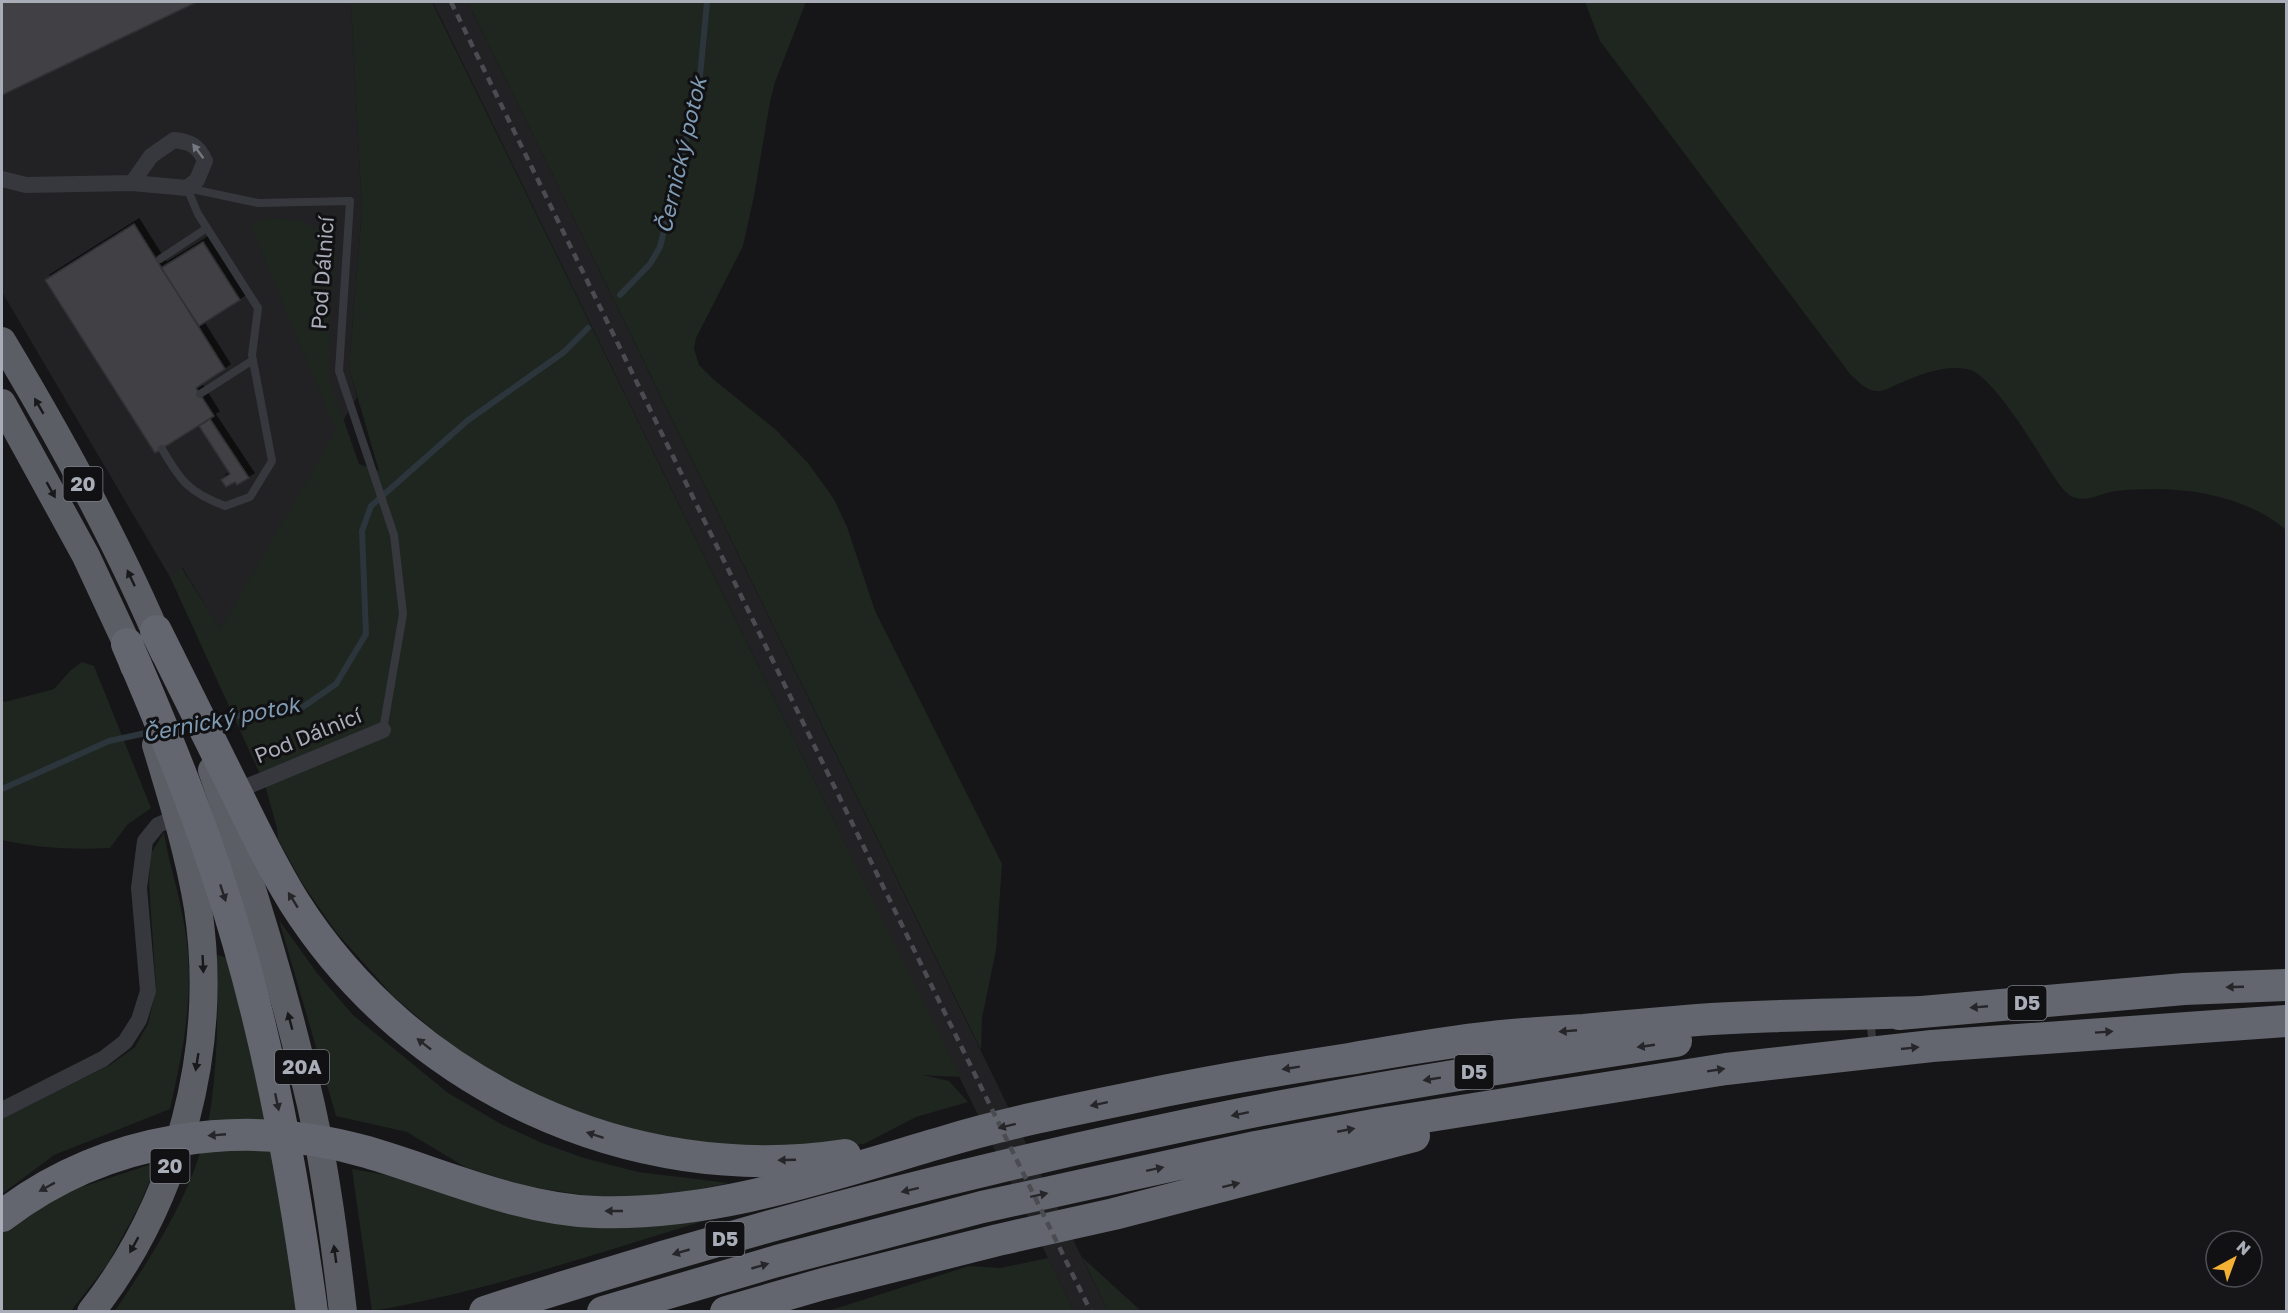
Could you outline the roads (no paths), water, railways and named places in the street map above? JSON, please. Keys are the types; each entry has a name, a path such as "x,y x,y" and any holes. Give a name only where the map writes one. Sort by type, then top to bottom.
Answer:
{"highway":[{"name":"20","path":"2,341 73,466 156,631"},
{"name":"20","path":"2,403 86,556 127,644"},
{"path":"156,631 242,826 269,860 295,903 331,954 356,982 404,1028 441,1058 488,1087 537,1113 570,1127 630,1145 692,1156 760,1161 828,1158 949,1140"},
{"path":"127,644 178,765 194,841 238,941 273,1080 293,1184 312,1311"},
{"name":"20A","path":"242,826 311,1107 343,1311"},
{"name":"20","path":"92,1311 116,1277 151,1213 177,1146 195,1076 204,1004 204,972 194,841"},
{"name":"D5","path":"485,1311 765,1227 967,1176 1082,1148 1358,1092 1676,1041 1920,1012 2184,989 2286,985"},
{"path":"2,1216 37,1192 95,1163 119,1154 161,1143 229,1134 309,1139 366,1151 507,1197 548,1206 593,1212 640,1211 714,1204 839,1173 949,1140 1064,1112 1230,1077 1479,1038 1714,1019 1920,1012"},
{"name":"D5","path":"603,1311 777,1261 982,1207 1368,1126 1726,1069 1874,1052 1955,1044 2286,1021"},
{"path":"726,1311 998,1240 1114,1214 1304,1166 1575,1092"},
{"path":"801,1311 998,1240"}],"street":[{"path":"2,179 26,185 132,183 187,188 197,180 205,161 200,150 190,142 174,140 151,156 132,183"},
{"name":"Pod Dálnicí","path":"2,1110 103,1059 125,1042 139,1020 147,991 139,888 145,841 158,825 268,776 383,730"}],"lane":[{"name":"Pod Dálnicí","path":"187,188 258,203 350,201 339,371 394,535 404,614 383,730"},
{"path":"162,449 182,482 206,498 225,506 250,497 272,461 253,360 258,308 198,214 187,188"},
{"path":"160,259 207,228"},
{"path":"200,394 253,360"},
{"path":"1870,1018 1874,1052"}],"waterway":[{"name":"Černický potok","path":"620,295 650,264 660,247 699,87 707,2"},
{"name":"Černický potok","path":"208,719 300,709 336,684 366,634 362,531 371,506 467,421 564,352 588,328"},
{"name":"Černický potok","path":"170,727 193,722"},
{"name":"Černický potok","path":"2,789 109,741 155,731"}],"railway":[{"path":"451,2 1091,1312"}]}
